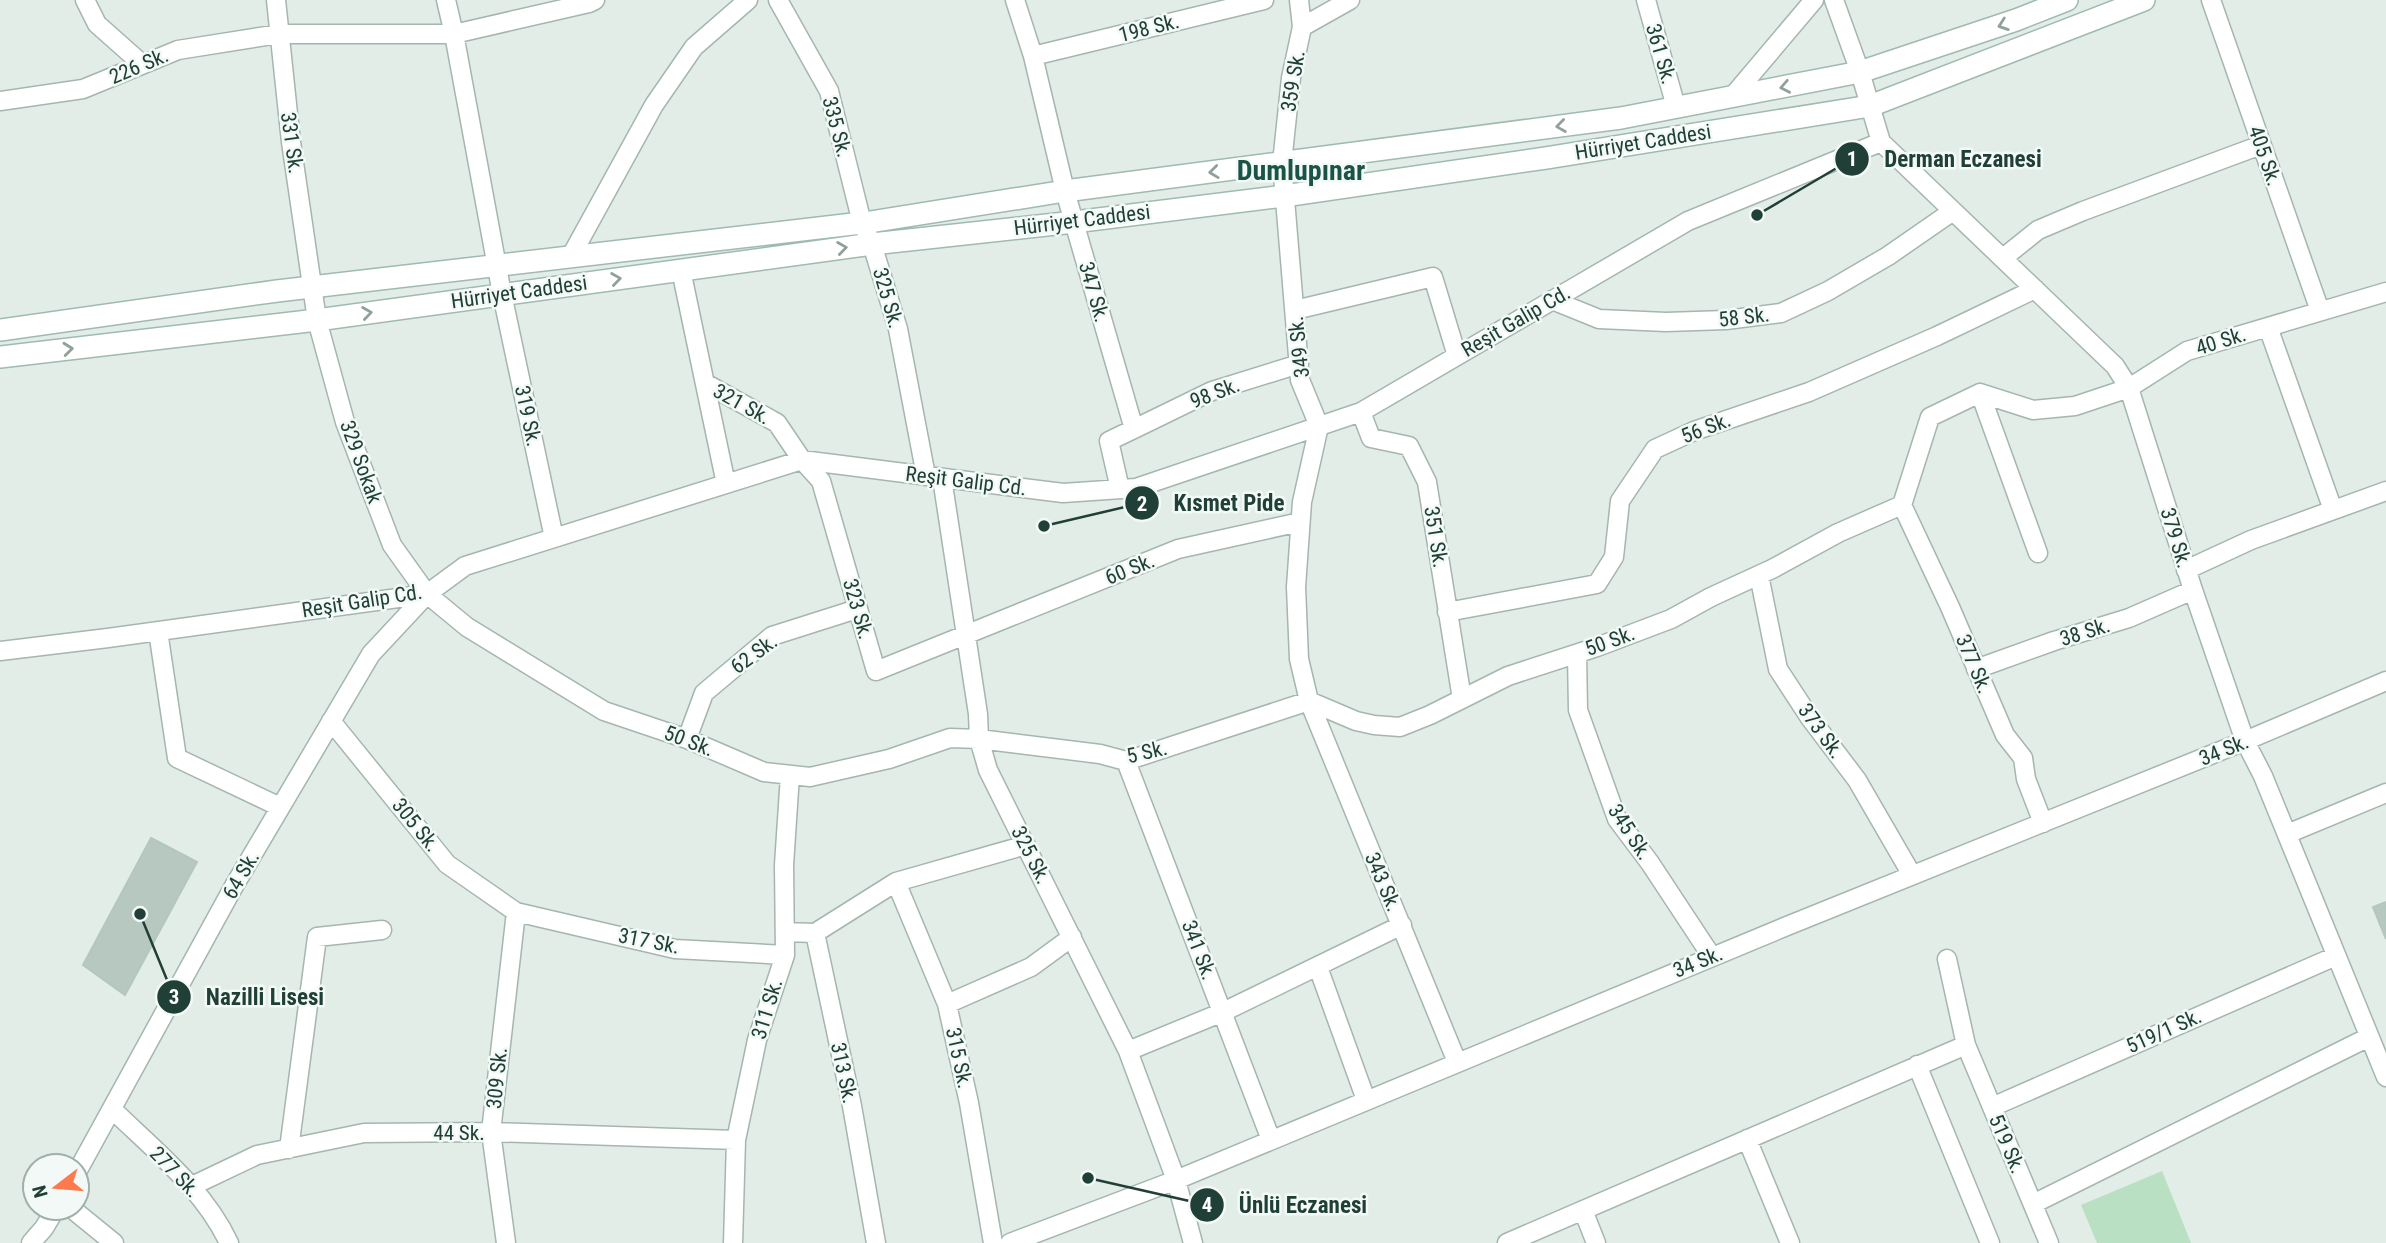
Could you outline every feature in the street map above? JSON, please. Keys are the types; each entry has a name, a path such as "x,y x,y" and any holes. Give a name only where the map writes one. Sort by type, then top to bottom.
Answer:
{"main road":[{"name":"Hürriyet Caddesi","path":"0,330 313,286 862,223 1065,191 1608,120 1860,72 2016,20 2067,0"},
{"name":"Hürriyet Caddesi","path":"0,357 317,320 872,244 1284,196 1546,158 1870,106 2144,0"}],"street":[{"path":"85,0 97,24 142,64"},
{"name":"331 Sk.","path":"276,0 291,142 317,320"},
{"name":"319 Sk.","path":"446,0 502,294 554,538"},
{"name":"226 Sk.","path":"0,101 83,89 177,50 279,34 454,34 595,0"},
{"path":"571,256 654,105 694,47 748,0"},
{"name":"335 Sk.","path":"778,0 829,91 862,223 872,244"},
{"name":"347 Sk.","path":"1016,0 1033,56 1065,191 1134,429"},
{"name":"198 Sk.","path":"1033,56 1264,0"},
{"name":"359 Sk.","path":"1284,196 1282,163 1291,78 1302,27 1299,0"},
{"path":"1302,27 1350,0"},
{"name":"361 Sk.","path":"1646,0 1676,107"},
{"path":"1732,97 1814,0"},
{"name":"379 Sk.","path":"1834,0 1881,142 2115,366 2129,388 2186,570 2245,741 2263,776 2386,1077"},
{"name":"405 Sk.","path":"2211,0 2320,311"},
{"name":"Reşit Galip Cd.","path":"0,650 427,594 465,566 802,460 1063,493 1136,488 1361,412 1688,221 1881,142"},
{"path":"2003,258 2038,230 2261,145"},
{"name":"349 Sk.","path":"1284,196 1300,380 1319,426"},
{"name":"58 Sk.","path":"1552,300 1599,319 1714,320 1781,313 1828,291 1888,256 1953,211"},
{"name":"325 Sk.","path":"872,244 898,329 934,477 966,635 978,714 979,739 988,770 1128,1051 1176,1180 1193,1243"},
{"name":"321 Sk.","path":"681,270 726,484"},
{"path":"1295,310 1433,277 1457,356"},
{"name":"56 Sk.","path":"1447,612 1597,584 1614,557 1620,501 1655,449 1694,431 1809,393 2035,289"},
{"name":"40 Sk.","path":"1980,393 2033,410 2075,406 2129,388 2187,351 2386,292"},
{"name":"329 Sokak","path":"317,320 345,422 392,545 427,594"},
{"path":"2268,327 2333,510"},
{"name":"98 Sk.","path":"1134,429 1212,391 1300,364"},
{"name":"321 Sk.","path":"705,383 778,423 802,460"},
{"path":"1902,505 1930,417 1980,393 2038,553"},
{"name":"351 Sk.","path":"1361,412 1371,438 1409,446 1427,482 1462,699"},
{"path":"1309,701 1298,659 1296,587 1302,502 1319,426"},
{"path":"1120,489 1109,440 1134,429"},
{"name":"323 Sk.","path":"802,460 821,481 876,671 966,635"},
{"path":"2186,570 2251,540 2386,491"},
{"name":"50 Sk.","path":"1309,701 1356,721 1400,727 1508,676 1671,620 1838,533 1902,505"},
{"name":"377 Sk.","path":"1902,505 2006,736 2023,758 2026,779 2043,823"},
{"name":"60 Sk.","path":"966,635 1178,550 1300,522"},
{"name":"373 Sk.","path":"1759,575 1778,669 1810,718 1857,780 1912,875"},
{"name":"38 Sk.","path":"1976,669 2129,618 2193,590"},
{"name":"64 Sk.","path":"88,1152 234,886 371,654 427,594"},
{"name":"50 Sk.","path":"427,594 467,627 604,711 687,739 764,772 810,777 889,759 950,738 979,739"},
{"name":"62 Sk.","path":"687,739 704,694 772,636 857,609"},
{"path":"158,631 177,758 280,807"},
{"name":"345 Sk.","path":"1577,654 1578,710 1617,819 1650,863 1712,957"},
{"name":"34 Sk.","path":"1010,1243 1176,1180 2386,681"},
{"name":"5 Sk.","path":"979,739 1100,754 1126,761 1309,701"},
{"name":"343 Sk.","path":"1309,701 1457,1062"},
{"name":"305 Sk.","path":"331,721 447,864 516,912"},
{"name":"341 Sk.","path":"1126,761 1271,1140"},
{"name":"311 Sk.","path":"733,1243 736,1140 757,1040 785,955 784,866 790,775"},
{"path":"2287,834 2386,793"},
{"path":"785,932 815,933 896,882 1026,845"},
{"name":"315 Sk.","path":"896,882 947,1003 969,1103 993,1243"},
{"name":"317 Sk.","path":"516,912 675,948 785,955"},
{"name":"309 Sk.","path":"506,1243 491,1132 516,912"},
{"path":"1128,1051 1223,1012 1402,925"},
{"path":"289,1149 317,937 382,930"},
{"name":"313 Sk.","path":"815,933 852,1106 876,1243"},
{"path":"947,1003 1031,967 1072,937"},
{"name":"519/1 Sk.","path":"1992,1107 2336,956"},
{"name":"519 Sk.","path":"1947,959 1966,1045 2049,1243"},
{"path":"1318,967 1367,1100"},
{"path":"2033,1204 2369,1037"},
{"path":"1507,1243 1966,1045"},
{"path":"1917,1065 1990,1243"},
{"name":"277 Sk.","path":"112,1109 192,1186 219,1222 229,1243"},
{"name":"44 Sk.","path":"192,1186 257,1155 364,1133 491,1132 736,1140"},
{"path":"1747,1139 1790,1243"},
{"path":"1583,1210 1596,1243"},
{"path":"32,1243 48,1222"},
{"path":"88,1222 114,1243"}],"green space":[{"path":"2162,1171 2191,1243 2097,1243 2081,1205"}],"building":[{"path":"151,838 197,862 125,995 83,965"},
{"path":"2386,902 2386,939 2373,907"}],"place":[{"name":"Derman Eczanesi","path":"1757,215"},
{"name":"Kısmet Pide","path":"1044,526"},
{"name":"Nazilli Lisesi","path":"140,914"},
{"name":"Ünlü Eczanesi","path":"1088,1178"}],"district":[{"name":"Dumlupınar","path":"1301,170"}]}
